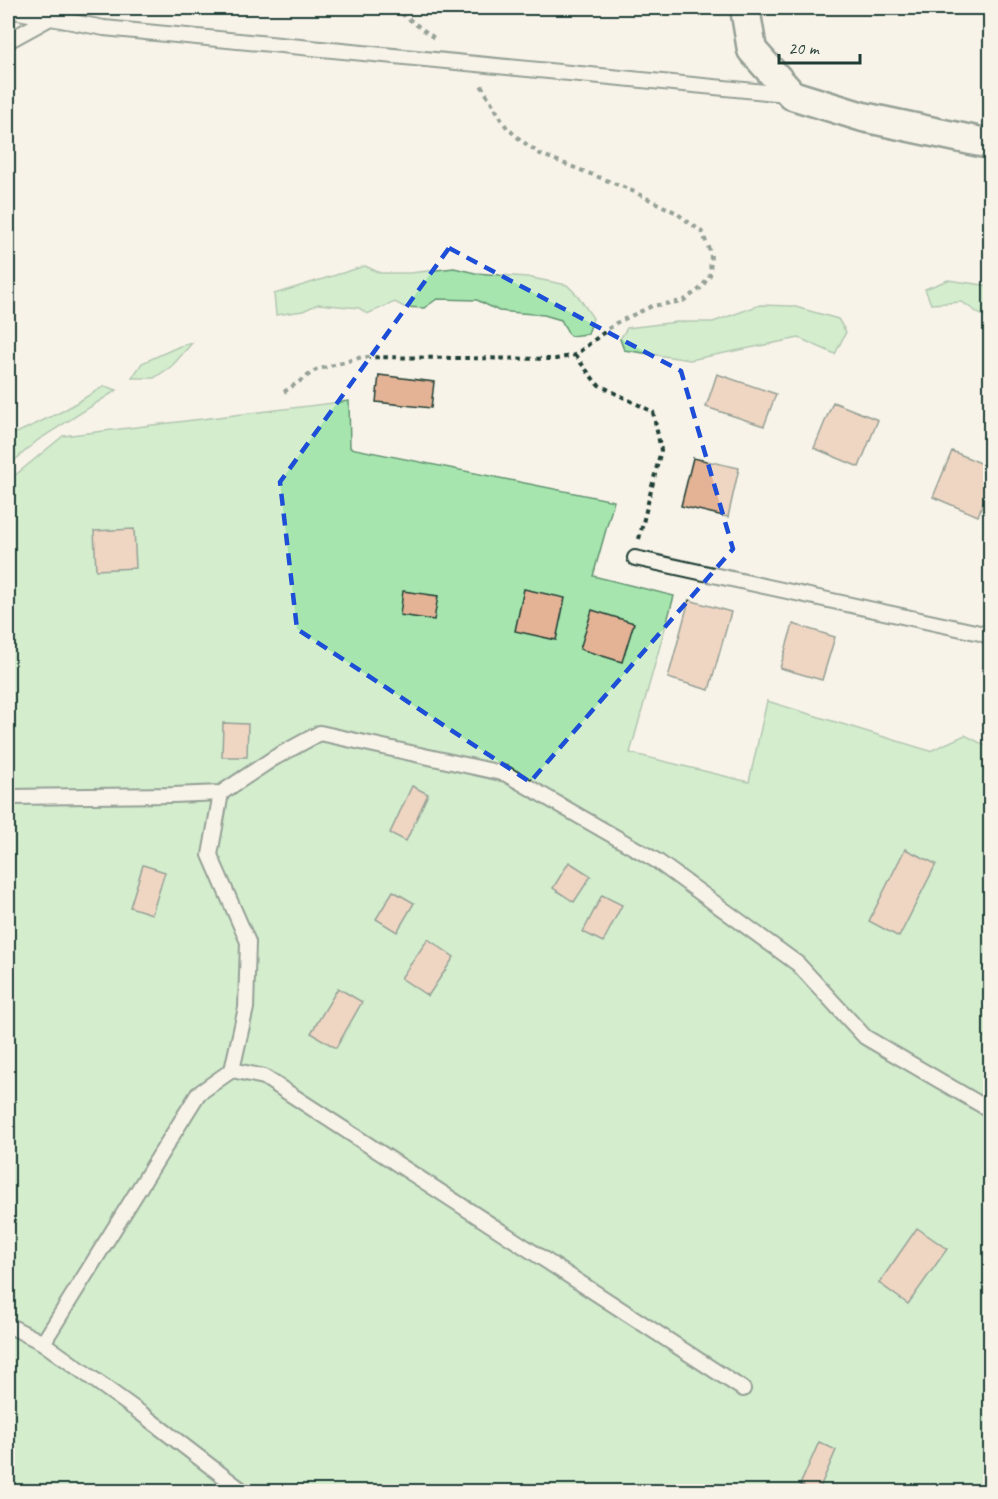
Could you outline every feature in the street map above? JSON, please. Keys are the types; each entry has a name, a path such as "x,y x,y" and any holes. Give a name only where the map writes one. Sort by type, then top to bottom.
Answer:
{"street":[{"path":"745,8 752,50 792,94 863,117 990,144"}],"lane":[{"path":"8,10 104,28 792,94"},
{"path":"8,41 50,18"},
{"path":"634,558 990,637"},
{"path":"8,797 221,793 274,758 320,734 506,774 657,861 798,964 865,1037 990,1110"},
{"path":"43,1343 198,1094 232,1071 246,1008 248,942 210,855 221,793"},
{"path":"232,1071 264,1077 743,1389"},
{"path":"8,1325 43,1343 244,1491"}],"path":[{"path":"284,392 316,370 362,357 556,359 575,354 615,323 652,306 683,301 701,288 710,275 711,254 702,232 675,213 626,188 540,154 522,141 507,128 467,63 394,8"},
{"path":"575,354 597,384 653,412 661,450 634,558"}],"highlighted area":[{"path":"449,248 681,371 733,549 530,782 297,629 280,482"}],"green space":[{"path":"365,266 380,273 410,273 454,268 475,273 527,277 567,285 578,296 593,318 588,334 570,336 561,320 544,315 499,311 477,300 437,299 424,308 404,307 395,302 367,314 359,308 318,304 303,311 276,315 274,294"},
{"path":"948,280 990,286 990,317 981,315 962,302 931,304 925,289"},
{"path":"760,305 792,306 838,319 846,332 835,354 799,338 690,360 624,350 620,339 627,328 677,322 713,322"},
{"path":"192,343 172,366 154,378 132,378 142,363"},
{"path":"104,386 117,390 38,440 8,466 8,437 63,411"},
{"path":"349,401 350,448 614,501 593,576 674,596 630,753 749,782 767,701 930,751 965,735 990,748 990,1491 8,1492 8,481 63,436"}],"building":[{"path":"717,374 776,394 764,426 706,407"},
{"path":"379,375 434,382 431,408 376,402"},
{"path":"833,402 878,420 859,467 814,448"},
{"path":"952,451 990,467 990,484 978,516 933,497"},
{"path":"693,458 739,468 728,517 681,506"},
{"path":"134,529 136,568 96,570 94,531"},
{"path":"524,589 565,598 556,640 515,631"},
{"path":"403,591 438,596 434,620 400,615"},
{"path":"689,600 731,612 709,690 668,678"},
{"path":"592,610 634,623 622,662 580,649"},
{"path":"793,624 835,637 822,680 780,668"},
{"path":"223,723 248,724 247,757 222,757"},
{"path":"412,786 428,794 406,841 390,833"},
{"path":"905,849 936,864 899,937 869,921"},
{"path":"569,862 591,876 574,902 553,888"},
{"path":"143,865 165,872 152,914 130,907"},
{"path":"393,891 414,903 397,932 376,919"},
{"path":"602,895 622,905 603,942 583,932"},
{"path":"428,939 454,957 428,996 401,978"},
{"path":"338,988 362,1002 336,1048 311,1033"},
{"path":"917,1228 947,1249 908,1304 879,1283"},
{"path":"819,1442 836,1450 818,1492 815,1492 800,1485"}]}
